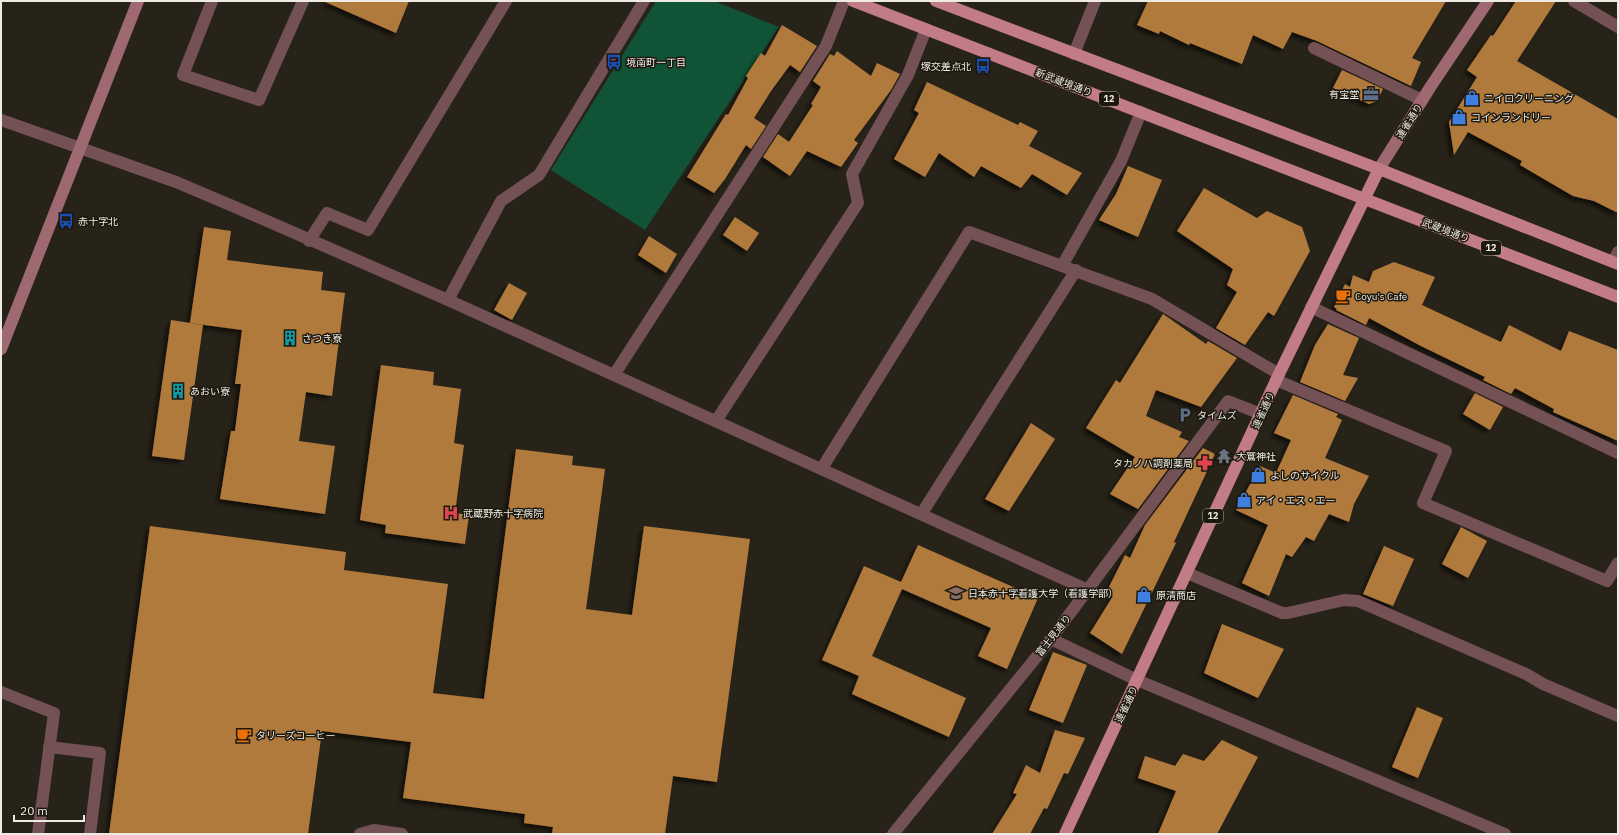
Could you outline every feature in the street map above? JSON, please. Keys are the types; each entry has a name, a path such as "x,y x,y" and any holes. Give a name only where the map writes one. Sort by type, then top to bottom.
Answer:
{"main road":[{"name":"新武蔵境通り","path":"853,1 1364,199"},
{"path":"936,1 1616,259"},
{"name":"連雀通り","path":"1065,834 1311,307 1379,170"},
{"name":"武蔵境通り","path":"1364,199 1618,297"}],"street":[{"path":"1,349 138,1"},
{"path":"212,1 183,75 259,100 303,1"},
{"path":"309,241 326,213 368,230 506,1"},
{"path":"448,300 500,201 539,175 644,1"},
{"path":"614,375 826,46 844,1"},
{"path":"1074,54 1095,1"},
{"name":"連雀通り","path":"1379,170 1422,100 1488,1"},
{"path":"1574,1 1618,27"},
{"path":"716,421 858,203 852,174 908,75 926,29"},
{"path":"1314,48 1422,100"},
{"path":"1062,266 1122,161 1141,112"},
{"path":"1,120 176,182 448,300 922,513 1088,590"},
{"path":"822,468 969,232 1152,299 1278,377 1446,451 1423,503 1607,582 1618,563"},
{"path":"922,513 1076,270"},
{"path":"1311,307 1618,453"},
{"name":"富士見通り","path":"893,834 1051,638 1228,401 1261,414"},
{"path":"1187,573 1274,611 1282,613 1288,613 1344,600 1358,601 1618,716"},
{"path":"1051,638 1137,680 1505,834"},
{"path":"1,692 54,713 38,834"},
{"path":"49,747 100,753 90,834"},
{"path":"360,834 374,830 402,834"}],"green space":[{"path":"656,1 714,1 779,27 645,230 551,170"}],"building":[{"path":"323,1 409,1 396,33"},
{"path":"1148,1 1446,1 1412,58 1421,62 1411,86 1317,41 1292,32 1283,49 1253,35 1242,64 1190,43 1189,45 1160,31 1159,34 1137,25"},
{"path":"1516,1 1556,1 1517,61 1618,119 1618,213 1594,201 1573,196 1520,165 1522,161 1468,132 1454,155 1449,122 1477,77 1467,70 1491,35 1493,36"},
{"path":"782,25 817,46 800,72 790,65 771,91 754,118 766,126 751,149 746,145 725,179 714,193 687,177 726,114 728,115 748,78 746,76 761,53 765,56"},
{"path":"837,51 871,76 877,63 900,74 891,90 854,140 858,143 841,167 807,151 790,176 763,157 778,134 789,142 813,105 811,104 821,87 813,81 830,54 834,56"},
{"path":"1342,70 1383,89 1377,101 1369,104 1333,88"},
{"path":"927,82 1018,125 1020,122 1038,131 1029,146 1082,173 1067,195 1032,174 1021,188 981,166 974,177 939,153 925,177 894,159 919,113 914,110"},
{"path":"1128,166 1162,180 1138,237 1099,220 1116,194"},
{"path":"1204,188 1257,218 1267,211 1302,227 1310,251 1274,316 1268,312 1245,345 1216,328 1237,292 1227,285 1233,269 1177,231"},
{"path":"735,217 759,233 747,251 723,235"},
{"path":"204,227 231,231 227,260 323,272 321,290 345,293 332,396 306,392 299,441 335,446 325,514 220,499 231,431 235,431 241,384 235,384 242,330 190,323"},
{"path":"649,236 677,254 666,273 638,255"},
{"path":"1394,262 1435,277 1422,305 1501,342 1509,325 1561,351 1569,331 1618,350 1618,441 1553,412 1554,409 1515,388 1511,394 1483,380 1485,377 1421,346 1369,318 1366,325 1336,310 1337,309 1334,307 1345,284 1350,287 1353,275 1369,282 1373,271"},
{"path":"509,283 527,293 512,320 494,310"},
{"path":"1163,314 1206,344 1208,341 1237,358 1201,407 1156,390 1146,416 1182,432 1179,437 1189,441 1138,509 1110,494 1135,457 1086,428 1116,380 1120,383"},
{"name":"あおい寮","path":"171,320 203,325 184,460 152,456"},
{"path":"1328,324 1359,338 1343,375 1358,378 1345,401 1300,382 1315,345"},
{"path":"381,365 434,372 433,385 461,389 454,443 464,445 455,513 469,515 465,544 385,533 386,525 360,520"},
{"path":"1475,393 1503,407 1490,430 1463,414"},
{"path":"1293,395 1338,414 1336,417 1342,420 1325,458 1369,476 1354,504 1349,522 1329,514 1314,541 1306,537 1292,557 1286,554 1269,596 1242,583 1268,525 1236,510 1260,466 1276,473 1291,440 1274,433"},
{"path":"1031,423 1055,439 1009,511 985,499"},
{"path":"1203,448 1215,454 1174,542 1176,543 1122,654 1090,633 1113,596 1106,593 1125,555 1130,558 1145,525"},
{"path":"516,449 573,456 572,465 605,469 586,609 632,615 644,526 750,539 717,782 673,776 665,834 552,834 553,827 524,823 525,814 403,798 411,742 322,731 308,834 109,834 150,526 346,552 344,570 448,584 433,693 484,699"},
{"path":"1461,527 1487,541 1468,578 1442,564"},
{"path":"918,545 1038,598 1007,669 978,656 991,628 902,589 872,656 966,698 949,737 852,694 859,676 822,660 864,566 901,582"},
{"path":"1384,546 1414,559 1393,606 1363,594"},
{"path":"1222,624 1284,649 1258,698 1204,673"},
{"path":"1053,652 1087,665 1063,723 1029,710"},
{"path":"1417,707 1443,718 1418,778 1392,767"},
{"path":"1055,730 1085,738 1068,774 1064,773 1047,809 1044,808 1030,834 992,834 1017,794 1013,793 1026,765 1040,773"},
{"path":"1222,740 1258,757 1217,834 1158,834 1176,791 1138,778 1145,756 1175,766 1183,754 1204,761"}],"place":[{"name":"境南町一丁目","path":"614,62"},
{"name":"塚交差点北","path":"983,66"},
{"name":"有宝堂","path":"1371,94"},
{"name":"ニイロクリーニング","path":"1472,98"},
{"name":"コインランドリー","path":"1459,117"},
{"name":"赤十字北","path":"66,221"},
{"name":"Coyu's Cafe","path":"1343,296"},
{"name":"さつき寮","path":"290,338"},
{"name":"あおい寮","path":"178,391"},
{"name":"タイムズ","path":"1185,415"},
{"name":"大鷲神社","path":"1224,456"},
{"name":"タカノハ調剤薬局","path":"1205,463"},
{"name":"よしのサイクル","path":"1258,475"},
{"name":"アイ・エス・エー","path":"1244,500"},
{"name":"武蔵野赤十字病院","path":"451,513"},
{"name":"日本赤十字看護大学（看護学部）","path":"956,593"},
{"name":"原清商店","path":"1144,595"},
{"name":"タリーズコーヒー","path":"244,735"}]}
